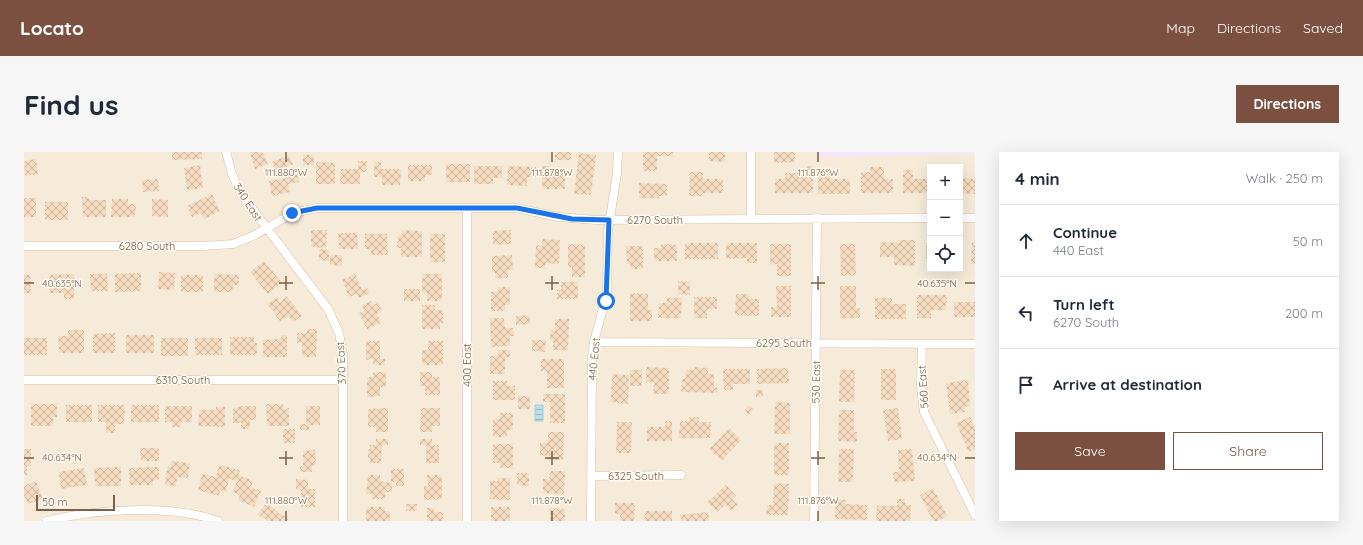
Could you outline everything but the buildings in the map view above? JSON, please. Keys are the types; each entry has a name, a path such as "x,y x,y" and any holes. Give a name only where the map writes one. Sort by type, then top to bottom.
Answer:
{"street":[{"name":"340 East","path":"226,152 235,183 265,228"},
{"name":"440 East","path":"590,521 594,342 607,293 609,220 618,152"},
{"path":"751,152 751,218"},
{"name":"6270 South","path":"265,228 292,213 317,208 517,208 572,219 609,220 927,218"},
{"name":"400 East","path":"467,208 467,521"},
{"name":"530 East","path":"814,521 817,218"},
{"path":"963,218 975,218"},
{"name":"6280 South","path":"24,246 224,245 245,240 265,228"},
{"name":"370 East","path":"265,228 319,297 334,320 339,333 343,355 343,521"},
{"name":"6295 South","path":"594,342 975,344"},
{"name":"560 East","path":"922,344 921,386 924,412 975,515"},
{"name":"6310 South","path":"24,380 342,380"},
{"name":"6325 South","path":"591,476 681,476"},
{"path":"47,521 86,512 122,511 184,512 218,521"}],"shaded area":[{"path":"24,152 817,152 818,157 975,154 975,521 24,521"},
{"path":"817,152 975,152 975,154 817,157"}],"water":[{"path":"535,405 543,405 543,421 535,421"}],"route":[{"path":"292,213 317,208 517,208 572,219 609,220 607,239 606,301"}]}
